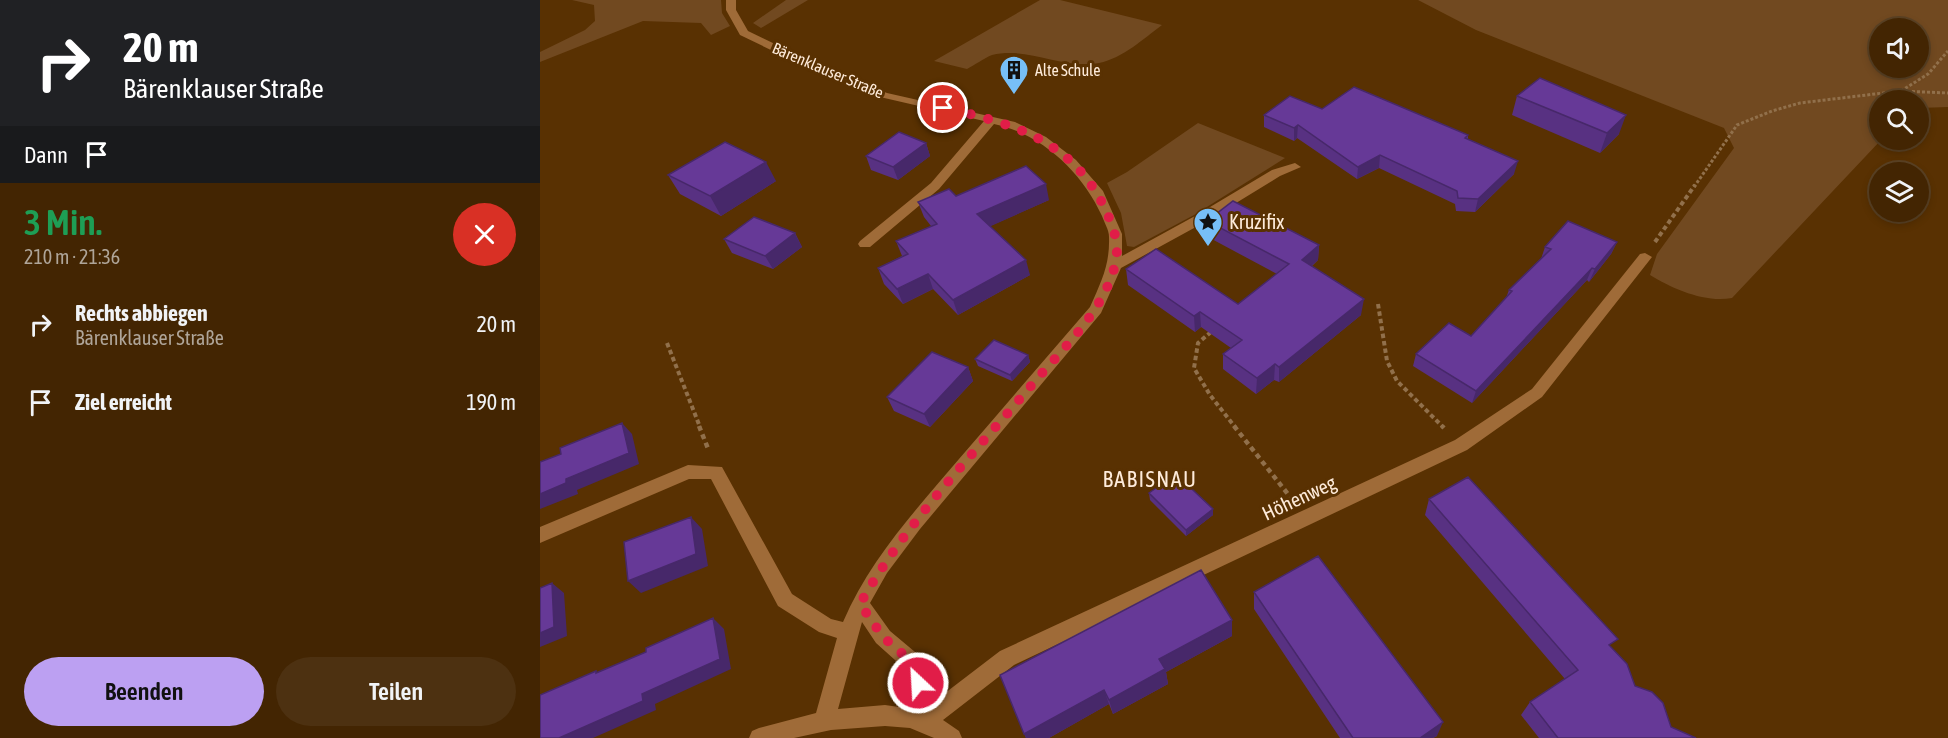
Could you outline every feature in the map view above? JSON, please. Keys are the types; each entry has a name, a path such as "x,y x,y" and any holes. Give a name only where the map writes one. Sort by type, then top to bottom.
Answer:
{"street":[{"name":"Bärenklauser Straße","path":"731,0 731,10 744,33 804,62 884,95 1011,124 1042,139 1072,164 1097,191 1116,234 1115,264 1096,309 914,524 881,567 860,604 848,633 824,722"},
{"path":"865,244 935,186 992,119"},
{"path":"1115,264 1200,219 1276,173 1295,167"},
{"name":"Höhenweg","path":"926,721 1007,658 1461,445 1537,393 1645,257"},
{"path":"540,535 688,472 717,472 785,600 826,626 848,633"},
{"path":"860,604 883,637 914,664 926,721"},
{"path":"759,738 824,722 890,715 926,721 952,738"}],"path":[{"path":"1902,90 1928,74 1948,51"},
{"path":"1929,92 1948,93"},
{"path":"1645,257 1737,125 1800,103 1869,95"},
{"path":"1378,304 1387,361 1397,381 1461,445"},
{"path":"1215,329 1198,342 1194,368 1210,395 1307,518"},
{"path":"667,343 717,472"}],"shaded area":[{"path":"572,0 721,0 722,13 730,26 711,35 701,23 643,21 540,62 540,52 585,30 595,21 594,5"},
{"path":"786,0 808,0 761,28 753,23"},
{"path":"1040,0 1060,0 1162,25 1116,57 1099,63 1072,63 1019,53 992,55 967,69 934,61"},
{"path":"1418,0 1948,0 1948,107 1929,108 1929,90 1869,90 1869,150 1872,150 1732,298 1722,299 1690,294 1650,275 1657,254 1734,148 1724,128 1476,30"},
{"path":"1198,123 1285,158 1194,215 1134,247 1127,246 1121,213 1107,183 1127,172"}],"building":[{"path":"1540,78 1626,115 1607,133 1517,96"},
{"path":"1354,87 1468,135 1465,138 1518,161 1478,199 1458,198 1457,191 1380,155 1358,167 1298,125 1294,128 1264,115 1290,96 1322,109"},
{"path":"899,132 926,143 893,167 866,156"},
{"path":"725,142 766,162 710,196 668,175"},
{"path":"1026,166 1046,184 977,214 1026,260 953,300 928,274 897,289 878,268 908,254 896,241 937,224 918,202 949,189 956,196"},
{"path":"1233,201 1319,245 1302,260 1364,299 1279,367 1275,364 1257,378 1223,354 1242,340 1200,312 1194,316 1126,269 1156,249 1238,304 1289,264 1207,221"},
{"path":"754,217 795,233 765,256 724,239"},
{"path":"1568,221 1617,242 1595,269 1592,268 1476,391 1416,354 1449,323 1471,336 1512,291 1509,290 1551,249 1545,247"},
{"path":"994,340 1028,355 1010,375 975,359"},
{"path":"932,352 968,367 924,414 887,397"},
{"path":"622,423 629,453 566,479 566,483 540,494 540,462 561,454 560,448"},
{"path":"1176,474 1213,509 1186,530 1149,493"},
{"path":"1468,477 1618,639 1609,645 1627,664 1635,686 1652,692 1663,703 1671,727 1696,738 1558,738 1530,702 1578,670 1429,499"},
{"path":"691,517 696,554 628,581 624,542"},
{"path":"1318,556 1443,722 1420,738 1353,738 1254,592"},
{"path":"1201,570 1232,620 1159,659 1165,669 1109,700 1104,690 1024,734 1000,675"},
{"path":"552,583 554,627 540,633 540,588"},
{"path":"713,618 720,659 642,694 643,701 559,738 540,738 540,695 646,652 646,648"}],"place":[{"name":"Alte Schule","path":"1014,96"},
{"name":"Kruzifix","path":"1208,248"}],"district":[{"name":"BABISNAU","path":"1150,479"}],"route":[{"path":"918,683 914,664 883,637 860,604 881,567 914,524 1096,309 1115,264 1116,234 1097,191 1072,164 1042,139 1011,124 943,108"}]}
